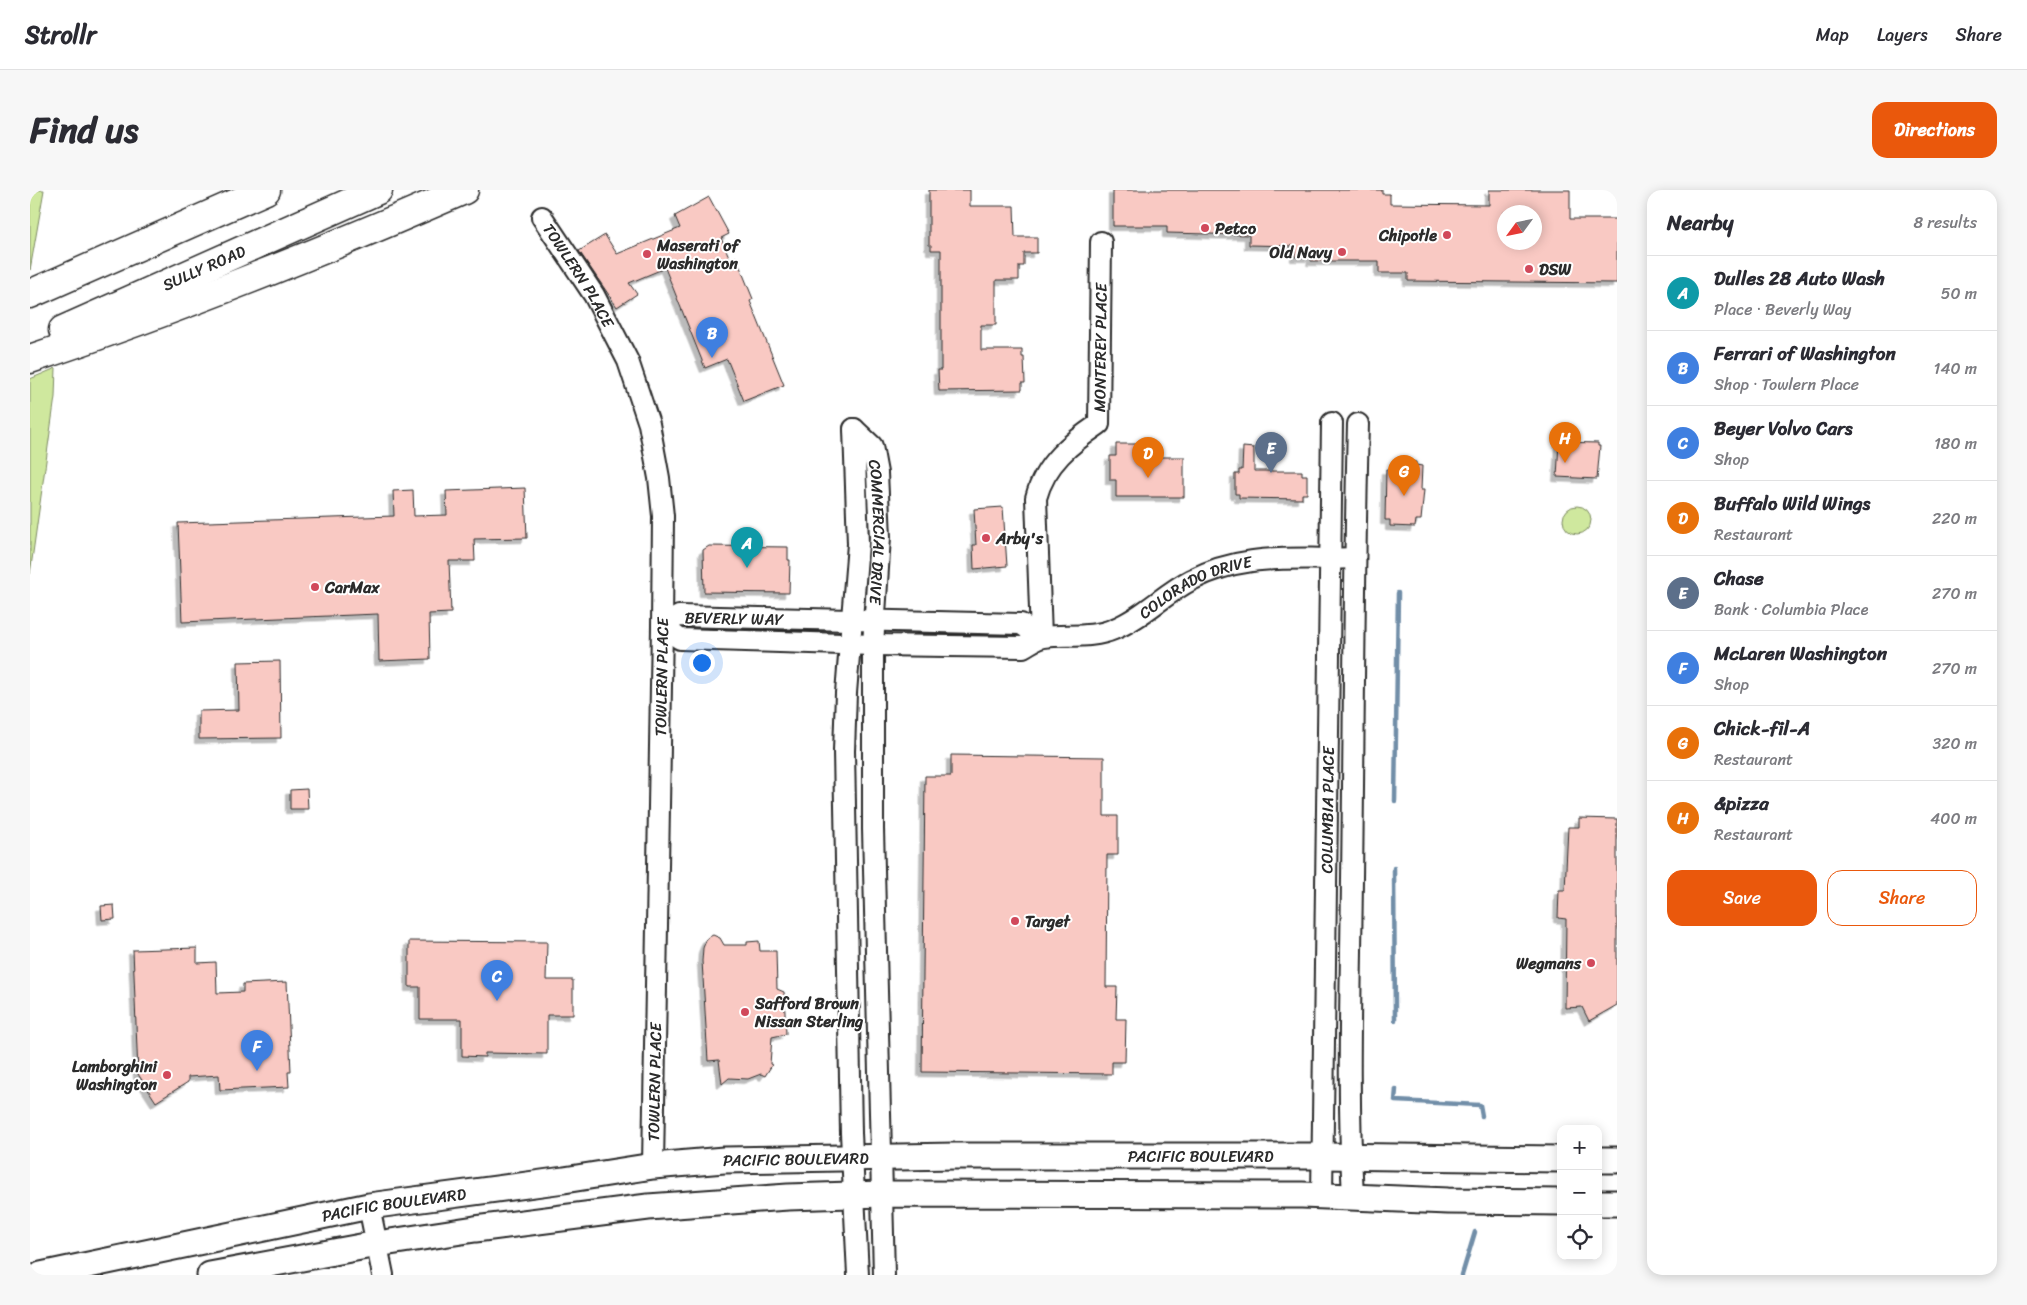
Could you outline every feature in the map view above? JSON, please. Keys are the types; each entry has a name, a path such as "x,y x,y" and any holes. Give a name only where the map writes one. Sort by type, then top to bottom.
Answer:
{"highway":[{"path":"30,294 266,190"},
{"name":"SULLY ROAD","path":"30,345 378,190"},
{"path":"30,359 202,298 464,190"}],"main road":[{"name":"PACIFIC BOULEVARD","path":"42,1275 369,1206 653,1166 724,1160 881,1157 1322,1156 1557,1160"},
{"path":"1602,1160 1617,1160"},
{"path":"210,1275 377,1244 475,1229 648,1207 788,1198 882,1194 1353,1196 1448,1201 1557,1202"},
{"path":"1602,1203 1617,1203"}],"street":[{"name":"TOWLERN PLACE","path":"542,217 594,295 628,360 643,401 653,438 659,478 663,516 653,1166"},
{"name":"MONTEREY PLACE","path":"1041,637 1036,498 1043,477 1050,466 1073,443 1099,424 1101,242"},
{"name":"COLUMBIA PLACE","path":"1322,1196 1332,423"},
{"name":"COLUMBIA PLACE","path":"1353,1196 1351,1156 1354,558 1358,424"},
{"name":"COMMERCIAL DRIVE","path":"858,1275 845,887 844,761 849,644 858,544 854,429 872,446 877,473 880,537 874,645 873,829 884,1275"},
{"name":"COLORADO DRIVE","path":"874,645 1022,647 1041,637 1095,635 1115,629 1190,581 1212,570 1252,560 1279,557 1354,558"},
{"name":"BEVERLY WAY","path":"874,645 680,639 662,626 679,616 875,621"},
{"path":"875,621 1021,624 1041,637"},
{"path":"369,1206 383,1275"}],"green space":[{"path":"30,190 44,190 30,270"},
{"path":"56,368 55,397 30,574 30,379"},
{"path":"1577,506 1587,510 1591,520 1587,530 1577,534 1567,530 1563,520 1567,510"}],"building":[{"path":"929,190 970,190 970,206 1014,206 1015,237 1037,237 1037,253 1024,253 1024,266 1019,266 1019,280 996,280 996,325 981,325 981,350 1022,350 1025,383 1022,383 1022,390 939,391 938,370 941,370 941,250 931,250 931,245 929,245"},
{"path":"1113,190 1382,190 1382,194 1390,194 1390,204 1489,205 1489,190 1570,190 1570,219 1617,219 1617,283 1408,281 1408,273 1379,273 1379,261 1311,261 1312,257 1295,257 1295,246 1249,245 1249,235 1167,233 1167,226 1113,226"},
{"path":"709,197 729,234 721,238 730,259 736,257 753,299 750,301 784,385 744,401 727,359 705,368 665,268 629,283 637,294 617,307 579,251 605,235 617,254 680,228 675,216"},
{"path":"1559,442 1598,443 1598,446 1600,446 1597,479 1557,477"},
{"path":"1116,444 1152,444 1152,457 1184,457 1184,497 1116,497 1116,480 1110,480 1110,456 1116,456"},
{"path":"1243,447 1254,448 1254,471 1302,471 1302,475 1307,475 1307,494 1302,494 1302,499 1239,498 1239,494 1235,494 1235,474 1239,474 1239,470 1242,470"},
{"path":"1405,461 1416,462 1416,465 1422,466 1421,490 1424,490 1421,520 1416,520 1415,527 1390,526 1390,520 1385,520 1386,469 1398,470 1398,465 1402,465"},
{"name":"CarMax","path":"525,488 527,538 474,539 475,561 449,561 451,613 429,614 430,659 379,661 378,614 182,622 178,523 394,516 393,491 413,490 414,516 447,515 446,491"},
{"path":"1003,507 1007,566 974,569 973,545 976,545 974,509"},
{"path":"709,546 788,547 788,560 790,560 789,593 704,592 703,550"},
{"path":"280,661 281,738 199,739 199,711 239,710 238,662"},
{"name":"Target","path":"951,755 1104,757 1104,816 1118,816 1118,855 1107,855 1106,987 1117,987 1116,1019 1126,1019 1125,1062 1112,1062 1112,1074 922,1072 925,776 951,776"},
{"path":"307,789 308,809 290,809 290,790"},
{"name":"Wegmans","path":"1579,818 1617,819 1617,1005 1589,1021 1582,1007 1565,1008 1566,919 1558,918 1559,890 1565,890 1568,827 1579,827"},
{"path":"114,905 115,919 102,920 101,906"},
{"name":"Safford Brown Nissan Sterling","path":"713,935 720,938 724,945 747,945 747,942 759,941 760,951 776,951 777,989 784,992 786,1034 772,1037 770,1064 772,1065 765,1076 761,1074 748,1079 729,1078 722,1084 719,1060 708,1061 702,961 703,948 707,938"},
{"path":"409,941 547,942 546,980 573,980 573,1015 547,1015 547,1054 485,1053 485,1057 462,1056 462,1019 420,1019 420,987 409,987"},
{"path":"197,948 197,963 216,962 217,993 243,992 243,984 287,982 291,1072 288,1072 289,1087 220,1090 219,1075 188,1077 188,1082 156,1102 138,1074 133,950"}],"waterway":[{"path":"1395,801 1398,593"},
{"path":"1394,868 1395,1020"},
{"path":"1396,1089 1395,1101 1480,1105 1482,1116"},
{"path":"1462,1275 1475,1232"}],"place":[{"name":"Petco","path":"1205,228"},
{"name":"Chipotle","path":"1447,235"},
{"name":"Old Navy","path":"1342,252"},
{"name":"Maserati of Washington","path":"647,254"},
{"name":"DSW","path":"1529,269"},
{"name":"Ferrari of Washington","path":"712,358"},
{"name":"&pizza","path":"1565,463"},
{"name":"Chase","path":"1271,473"},
{"name":"Buffalo Wild Wings","path":"1148,478"},
{"name":"Chick-fil-A","path":"1404,496"},
{"name":"Arby's","path":"986,538"},
{"name":"Dulles 28 Auto Wash","path":"747,568"},
{"name":"CarMax","path":"315,587"},
{"name":"Target","path":"1015,921"},
{"name":"Wegmans","path":"1591,963"},
{"name":"Beyer Volvo Cars","path":"497,1001"},
{"name":"Safford Brown Nissan Sterling","path":"745,1012"},
{"name":"McLaren Washington","path":"257,1071"},
{"name":"Lamborghini Washington","path":"167,1075"}]}
